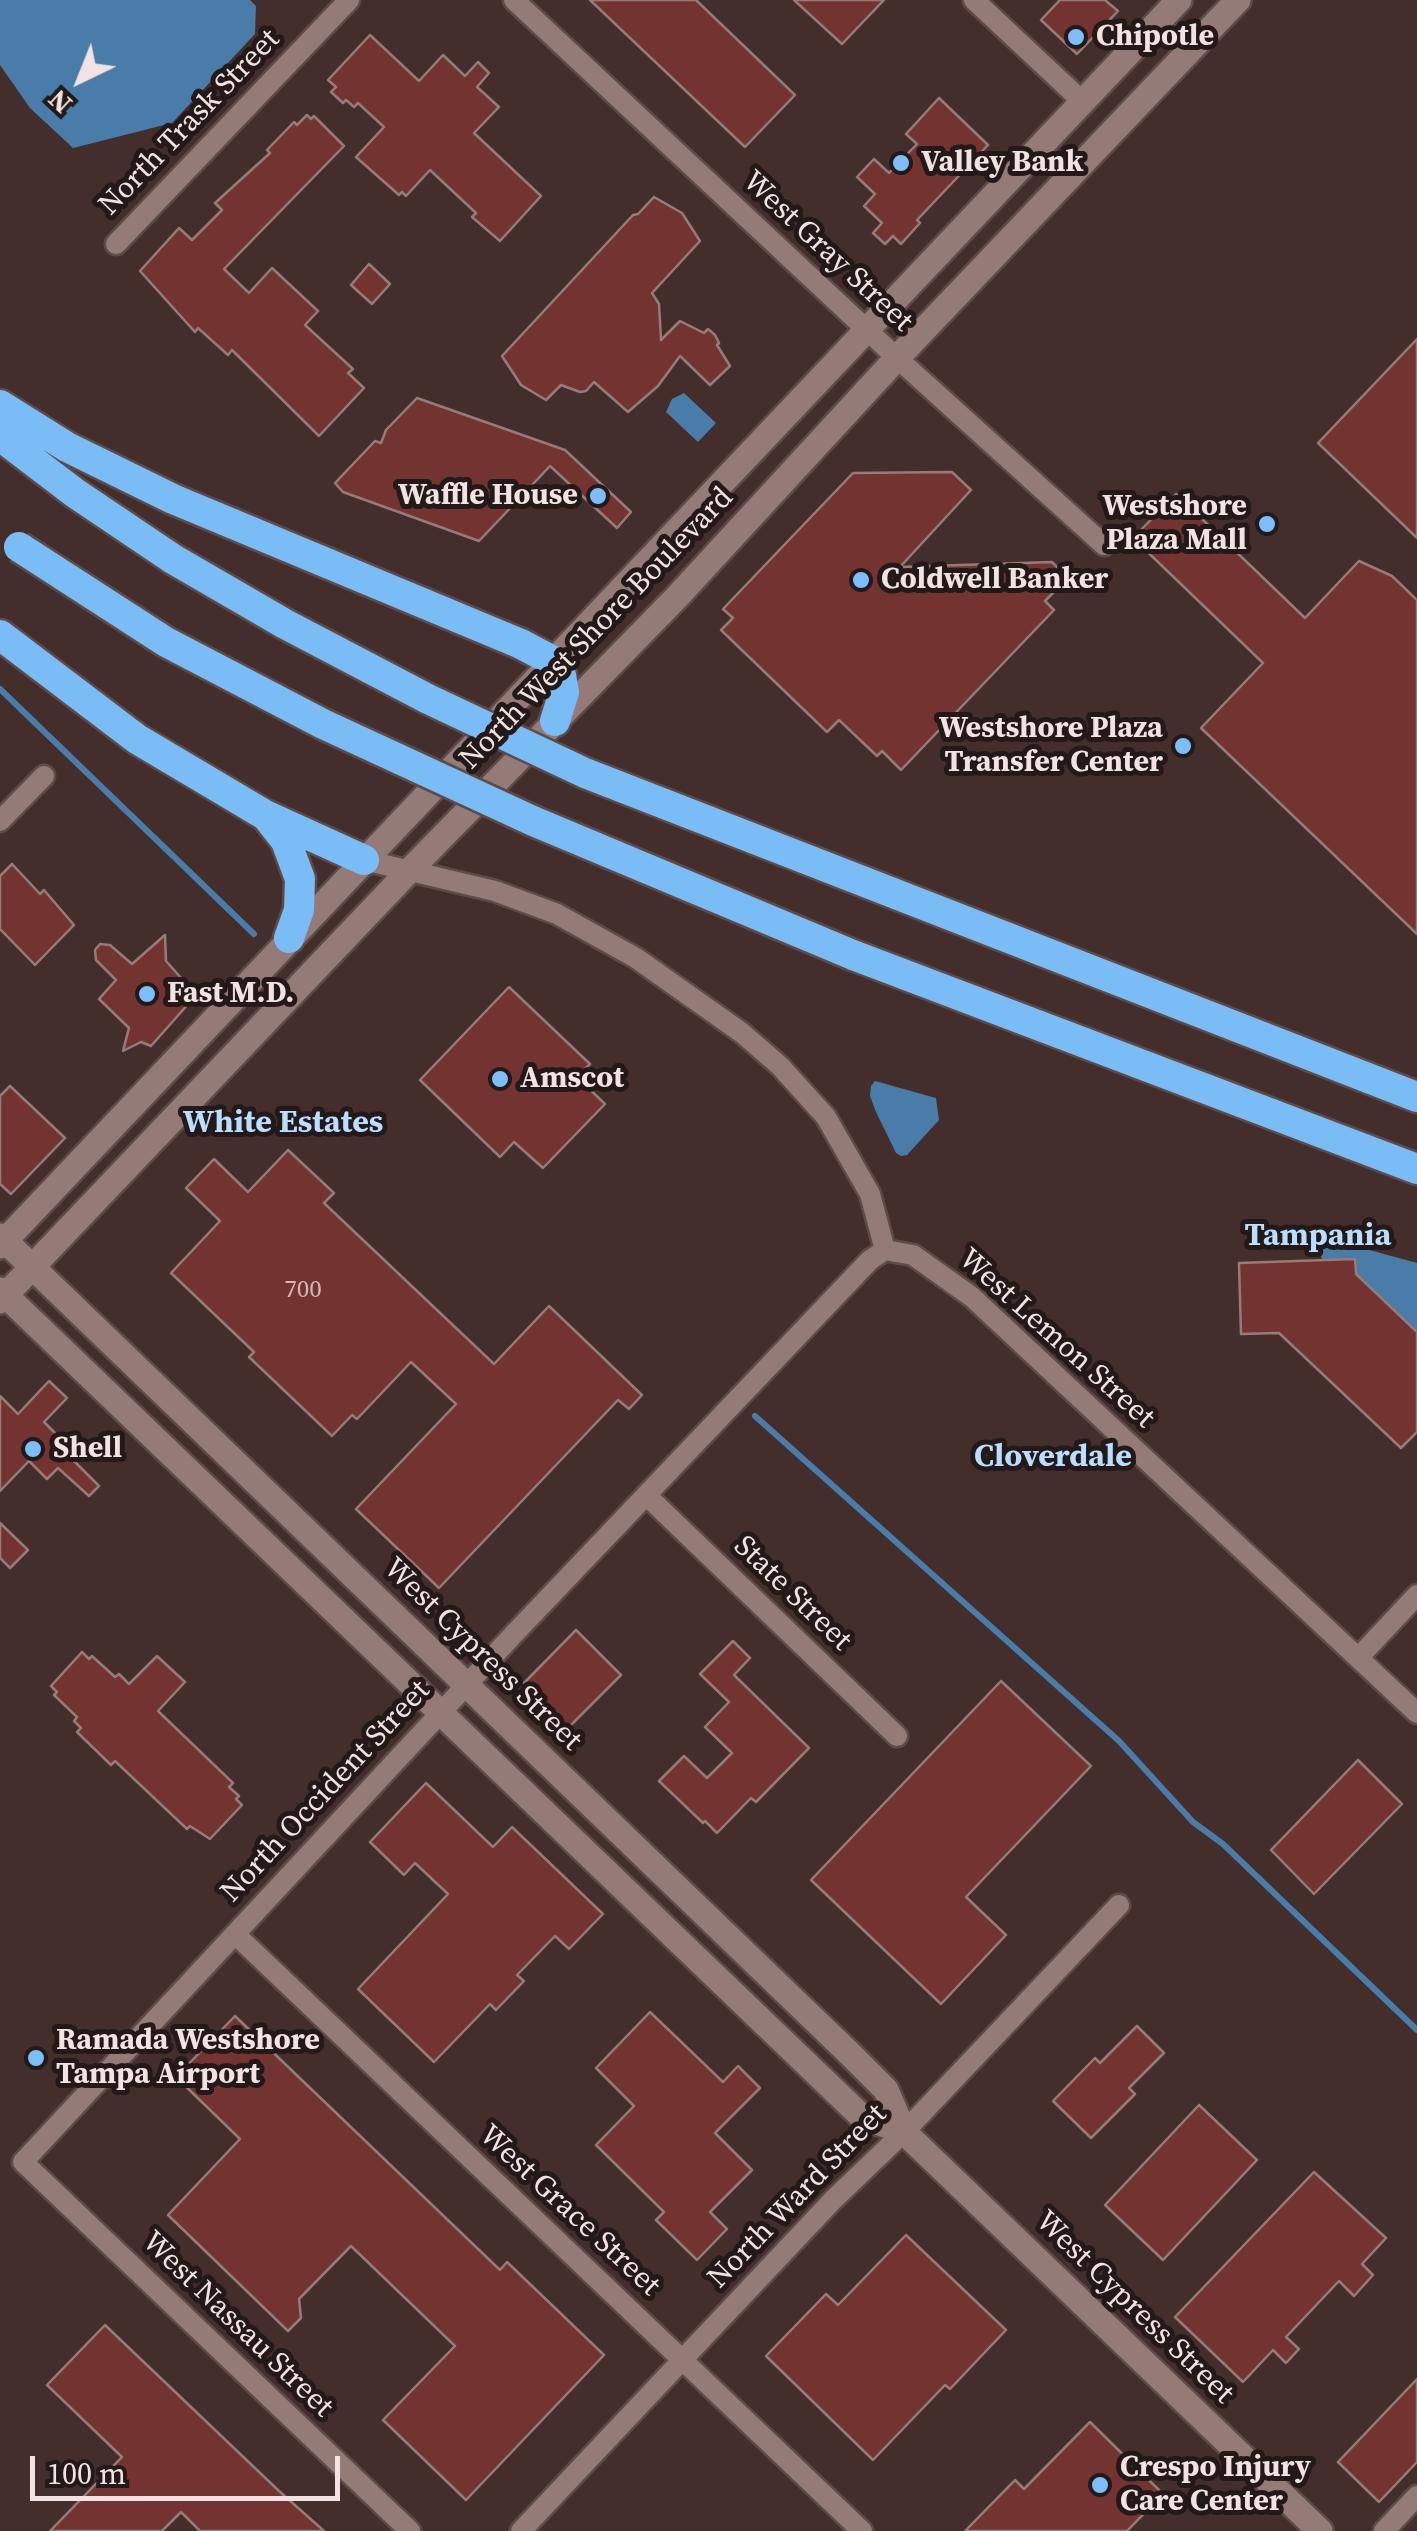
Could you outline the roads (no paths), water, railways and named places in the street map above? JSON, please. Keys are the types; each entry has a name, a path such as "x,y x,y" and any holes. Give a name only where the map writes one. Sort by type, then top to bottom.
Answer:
{"highway":[{"path":"0,405 67,447 173,500 521,644 553,661 564,692 556,721"},
{"path":"0,436 173,559 284,624 428,699 585,773 1417,1097"},
{"path":"9,540 166,642 323,724 533,822 854,955 1417,1169"},
{"path":"0,635 137,739 265,814 364,860"},
{"path":"265,814 286,841 300,878 300,910 289,938"}],"main road":[{"name":"North West Shore Boulevard","path":"2,1241 1179,0"},
{"name":"North West Shore Boulevard","path":"2,1295 676,597 1238,0"},
{"name":"West Cypress Street","path":"2,1241 886,2090 904,2132 1320,2531"},
{"name":"West Cypress Street","path":"2,1295 861,2116 904,2132"},
{"path":"208,1489 235,1462"}],"street":[{"name":"North Trask Street","path":"116,244 349,0"},
{"name":"West Gray Street","path":"514,0 897,358 1104,544"},
{"path":"974,0 1083,102"},
{"path":"0,821 44,776"},
{"path":"364,860 495,891 581,926 636,958 765,1050 826,1117 850,1154 870,1194 885,1250"},
{"name":"North Occident Street","path":"22,2162 466,1686 870,1260 885,1250"},
{"name":"West Lemon Street","path":"885,1250 914,1255 972,1298 1417,1713"},
{"name":"State Street","path":"646,1496 898,1736"},
{"path":"1358,1658 1417,1595"},
{"name":"North Ward Street","path":"521,2531 833,2200 904,2132 1120,1905"},
{"name":"West Grace Street","path":"235,1934 862,2531"},
{"name":"West Nassau Street","path":"22,2162 410,2531"},
{"path":"1384,2531 1417,2496"}],"water":[{"path":"0,0 250,0 256,6 255,34 172,123 73,148 30,108 0,65"},
{"path":"684,393 716,423 698,442 666,412 672,399"},
{"path":"875,1081 936,1098 939,1120 907,1155 896,1153 876,1112 870,1096"},
{"path":"1333,1240 1417,1263 1417,1332 1356,1274 1355,1259 1322,1260 1318,1244"}],"waterway":[{"path":"0,689 254,934"},
{"path":"755,1416 1119,1741 1193,1822 1223,1844 1417,2030"}],"place":[{"name":"Chipotle","path":"1076,37"},
{"name":"Valley Bank","path":"901,163"},
{"name":"Waffle House","path":"598,496"},
{"name":"Westshore Plaza Mall","path":"1267,524"},
{"name":"Coldwell Banker","path":"861,580"},
{"name":"Westshore Plaza Transfer Center","path":"1183,746"},
{"name":"Fast M.D.","path":"147,994"},
{"name":"Amscot","path":"500,1079"},
{"name":"Shell","path":"33,1449"},
{"name":"Ramada Westshore Tampa Airport","path":"36,2058"},
{"name":"Crespo Injury Care Center","path":"1100,2485"}],"district":[{"name":"White Estates","path":"283,1124"},
{"name":"Tampania","path":"1318,1237"},
{"name":"Cloverdale","path":"1053,1458"}]}
